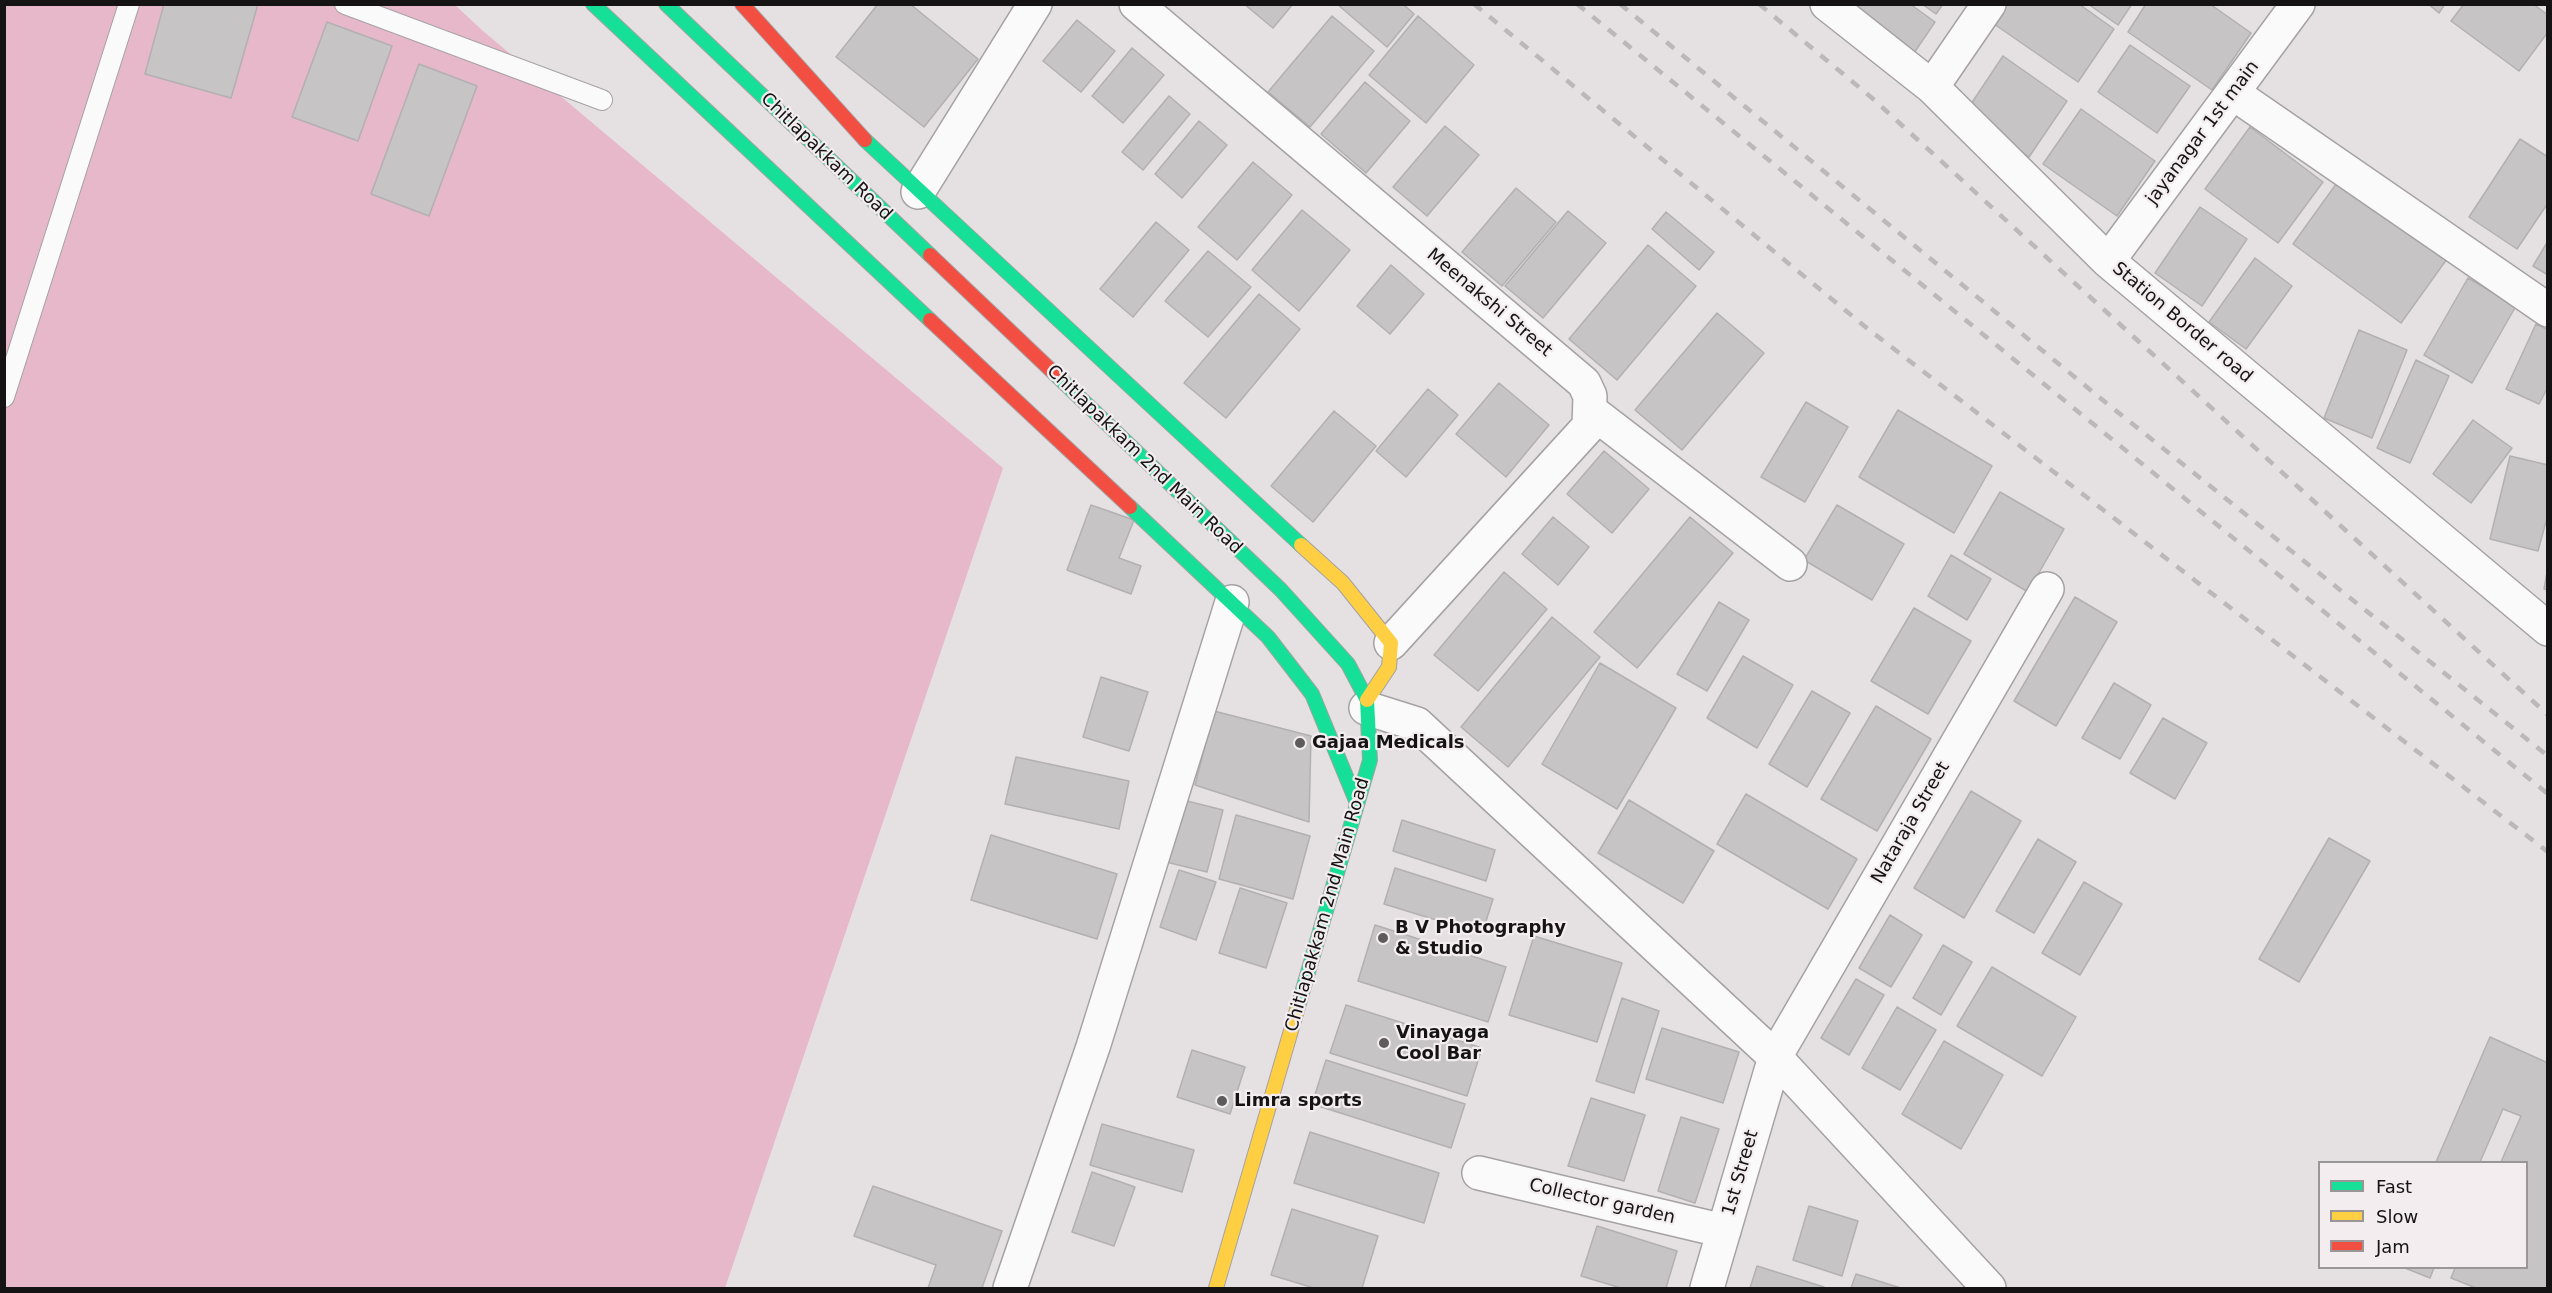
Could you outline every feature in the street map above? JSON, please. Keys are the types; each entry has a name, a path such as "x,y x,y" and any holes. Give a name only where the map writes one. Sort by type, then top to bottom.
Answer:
{"street":[{"path":"592,4 1268,637 1312,694 1357,803"},
{"name":"Chitlapakkam Road","path":"666,4 985,309"},
{"path":"742,4 877,153 1343,583 1391,643"},
{"path":"918,192 1035,4"},
{"name":"Meenakshi Street","path":"1136,4 1584,383 1590,396 1591,411"},
{"name":"Station Border road","path":"1827,4 1932,87 2108,261 2547,629"},
{"path":"1932,87 1989,4"},
{"name":"jayanagar 1st main","path":"2108,261 2298,4"},
{"path":"2233,93 2547,310"},
{"name":"Chitlapakkam 2nd Main Road","path":"985,309 1281,590 1348,664 1366,704 1370,760 1216,1288"},
{"path":"1790,564 1591,411 1589,426 1391,643 1389,667 1366,704 1417,724 1775,1057 1989,1288"},
{"name":"Nataraja Street","path":"1775,1057 2047,589"},
{"path":"1010,1288 1094,1047 1232,602"},
{"name":"1st Street","path":"1707,1288 1775,1057"},
{"name":"Collector garden","path":"1479,1173 1724,1231"}],"lane":[{"path":"4,397 129,4"},
{"path":"345,4 602,100"}],"shaded area":[{"path":"5,5 455,5 1003,468 725,1288 5,1288"}],"building":[{"path":"164,4 258,4 231,98 145,74"},
{"path":"878,4 910,4 978,59 924,127 836,57"},
{"path":"1244,4 1293,4 1273,28"},
{"path":"1337,4 1403,4 1414,14 1387,47"},
{"path":"1837,4 1910,4 1935,22 1912,56"},
{"path":"1922,4 1943,4 1936,14"},
{"path":"2007,4 2079,4 2114,29 2078,82 1994,24"},
{"path":"2088,4 2132,4 2118,25"},
{"path":"2146,4 2210,4 2251,33 2212,90 2128,32"},
{"path":"2428,4 2445,4 2439,13"},
{"path":"2464,4 2533,4 2548,15 2548,32 2519,71 2451,21"},
{"path":"1332,16 1374,51 1310,127 1268,92"},
{"path":"1418,16 1474,65 1426,123 1369,75"},
{"path":"1077,20 1115,51 1081,92 1043,61"},
{"path":"327,22 392,46 358,141 292,117"},
{"path":"2130,45 2190,86 2157,133 2098,92"},
{"path":"1132,48 1164,75 1123,123 1092,96"},
{"path":"2003,56 2067,101 2029,157 1965,113"},
{"path":"419,64 477,86 429,216 371,194"},
{"path":"1365,82 1410,121 1366,173 1321,134"},
{"path":"1169,96 1190,114 1143,170 1122,152"},
{"path":"2081,109 2155,161 2117,216 2043,164"},
{"path":"1199,121 1227,145 1182,198 1155,174"},
{"path":"1445,126 1479,155 1427,216 1393,187"},
{"path":"2250,127 2323,182 2278,243 2205,189"},
{"path":"2520,139 2548,157 2548,203 2517,249 2469,217"},
{"path":"1253,162 1292,195 1237,260 1198,227"},
{"path":"2339,180 2447,259 2401,323 2293,244"},
{"path":"1516,188 1556,222 1502,286 1462,252"},
{"path":"2200,207 2247,239 2202,306 2155,273"},
{"path":"1302,210 1350,250 1299,311 1252,270"},
{"path":"1568,211 1606,243 1543,318 1505,286"},
{"path":"1666,212 1714,252 1699,270 1652,229"},
{"path":"1156,222 1189,250 1133,317 1100,289"},
{"path":"2548,241 2548,275 2533,266"},
{"path":"1648,245 1696,286 1617,380 1569,339"},
{"path":"1208,251 1251,287 1208,337 1165,301"},
{"path":"2255,258 2292,286 2246,349 2209,322"},
{"path":"1391,265 1424,294 1390,334 1357,306"},
{"path":"2468,278 2516,306 2472,383 2424,355"},
{"path":"1259,294 1300,329 1226,418 1184,383"},
{"path":"1717,313 1764,353 1682,450 1635,410"},
{"path":"2536,324 2548,330 2548,387 2539,404 2506,389"},
{"path":"2359,330 2407,350 2372,438 2324,418"},
{"path":"2416,360 2449,376 2410,463 2377,448"},
{"path":"1499,383 1549,425 1506,477 1456,434"},
{"path":"1428,389 1458,415 1406,477 1376,451"},
{"path":"1806,402 1848,427 1805,502 1761,477"},
{"path":"1898,410 1992,466 1954,533 1859,477"},
{"path":"1334,411 1376,446 1313,522 1271,486"},
{"path":"2473,420 2512,448 2471,503 2433,474"},
{"path":"1604,451 1649,489 1612,533 1567,494"},
{"path":"2510,456 2548,465 2548,514 2538,551 2490,539"},
{"path":"2000,492 2064,529 2028,592 1964,554"},
{"path":"1091,505 1134,520 1119,558 1141,566 1131,594 1067,570"},
{"path":"1837,505 1904,544 1872,600 1804,560"},
{"path":"1553,517 1589,547 1558,585 1522,554"},
{"path":"1690,517 1733,553 1637,668 1594,632"},
{"path":"1951,555 1991,579 1967,620 1928,596"},
{"path":"2548,567 2548,590 2544,589"},
{"path":"1504,572 1547,609 1478,691 1434,655"},
{"path":"2075,597 2117,622 2056,726 2014,701"},
{"path":"1719,602 1749,620 1707,691 1677,674"},
{"path":"1914,608 1971,641 1928,714 1871,681"},
{"path":"1552,617 1600,657 1508,767 1461,727"},
{"path":"1743,656 1793,685 1757,748 1707,718"},
{"path":"1600,663 1676,708 1617,809 1542,764"},
{"path":"1101,677 1148,692 1129,751 1083,737"},
{"path":"2114,683 2151,705 2120,759 2082,738"},
{"path":"1812,691 1850,713 1807,787 1769,764"},
{"path":"1876,706 1931,739 1877,831 1821,799"},
{"path":"1214,711 1311,736 1309,822 1195,785"},
{"path":"2163,718 2207,743 2175,799 2130,773"},
{"path":"1016,757 1129,781 1119,829 1005,804"},
{"path":"1971,791 2021,821 1964,918 1914,888"},
{"path":"1746,794 1857,859 1828,909 1717,844"},
{"path":"1179,799 1223,810 1207,872 1162,861"},
{"path":"1629,800 1714,851 1683,903 1598,853"},
{"path":"1236,815 1310,836 1293,899 1219,879"},
{"path":"1402,820 1495,850 1486,881 1393,851"},
{"path":"991,835 1117,874 1097,939 971,900"},
{"path":"2329,838 2370,861 2299,982 2259,959"},
{"path":"2038,839 2076,862 2034,933 1996,911"},
{"path":"1395,868 1493,899 1482,934 1384,904"},
{"path":"1179,870 1216,882 1196,940 1160,927"},
{"path":"2084,882 2122,904 2080,975 2042,953"},
{"path":"1240,888 1287,903 1266,968 1219,953"},
{"path":"1890,915 1922,935 1891,987 1859,968"},
{"path":"1375,925 1506,967 1488,1022 1358,981"},
{"path":"1534,936 1622,963 1597,1042 1509,1015"},
{"path":"1943,945 1972,962 1941,1015 1913,998"},
{"path":"1992,967 2076,1017 2042,1076 1957,1026"},
{"path":"1856,979 1884,995 1849,1055 1821,1038"},
{"path":"1622,998 1659,1011 1634,1093 1596,1081"},
{"path":"1346,1005 1482,1048 1467,1096 1330,1053"},
{"path":"1897,1007 1936,1030 1900,1090 1862,1068"},
{"path":"1662,1028 1739,1052 1723,1103 1646,1079"},
{"path":"2490,1037 2548,1063 2547,1288 2476,1288 2451,1278 2455,1269 2528,1269 2528,1161 2501,1161 2521,1116 2503,1109 2480,1161 2436,1161"},
{"path":"1944,1041 2003,1075 1961,1149 1902,1114"},
{"path":"1192,1050 1245,1067 1230,1114 1177,1097"},
{"path":"1326,1060 1465,1104 1451,1148 1312,1104"},
{"path":"1591,1098 1645,1115 1624,1181 1568,1166"},
{"path":"1681,1117 1719,1129 1695,1203 1658,1191"},
{"path":"1102,1124 1194,1150 1182,1192 1090,1165"},
{"path":"1310,1132 1439,1173 1424,1223 1294,1183"},
{"path":"1092,1172 1135,1187 1114,1246 1072,1232"},
{"path":"873,1186 1002,1231 982,1288 928,1288 936,1265 854,1236"},
{"path":"1809,1206 1858,1221 1842,1276 1793,1260"},
{"path":"1292,1209 1378,1236 1362,1288 1314,1288 1271,1275"},
{"path":"1597,1226 1677,1251 1666,1288 1621,1288 1581,1276"},
{"path":"1757,1266 1824,1287 1824,1288 1750,1288"},
{"path":"2408,1269 2434,1269 2430,1278"},
{"path":"1856,1274 1901,1288 1851,1288"}],"railway":[{"path":"1474,4 1868,329 2548,852"},
{"path":"1577,4 2548,794"},
{"path":"1620,4 2110,406 2548,756"},
{"path":"1759,4 1872,98 2548,715"}],"traffic: fast":[{"path":"593,4 930,320"},
{"path":"666,4 930,255"},
{"path":"865,140 1301,545"},
{"path":"1054,373 1281,590 1348,664 1367,700 1370,760 1297,1010"},
{"path":"1130,507 1268,637 1312,694 1357,803"}],"traffic: slow":[{"path":"1301,545 1343,583 1391,643 1389,667 1367,700"},
{"path":"1216,1288 1297,1010"}],"traffic: jam":[{"path":"742,4 865,140"},
{"path":"930,255 1054,373"},
{"path":"930,320 1130,507"}],"place":[{"name":"Gajaa Medicals","path":"1300,743"},
{"name":"B V Photography & Studio","path":"1383,938"},
{"name":"Vinayaga Cool Bar","path":"1384,1043"},
{"name":"Limra sports","path":"1222,1101"}]}
